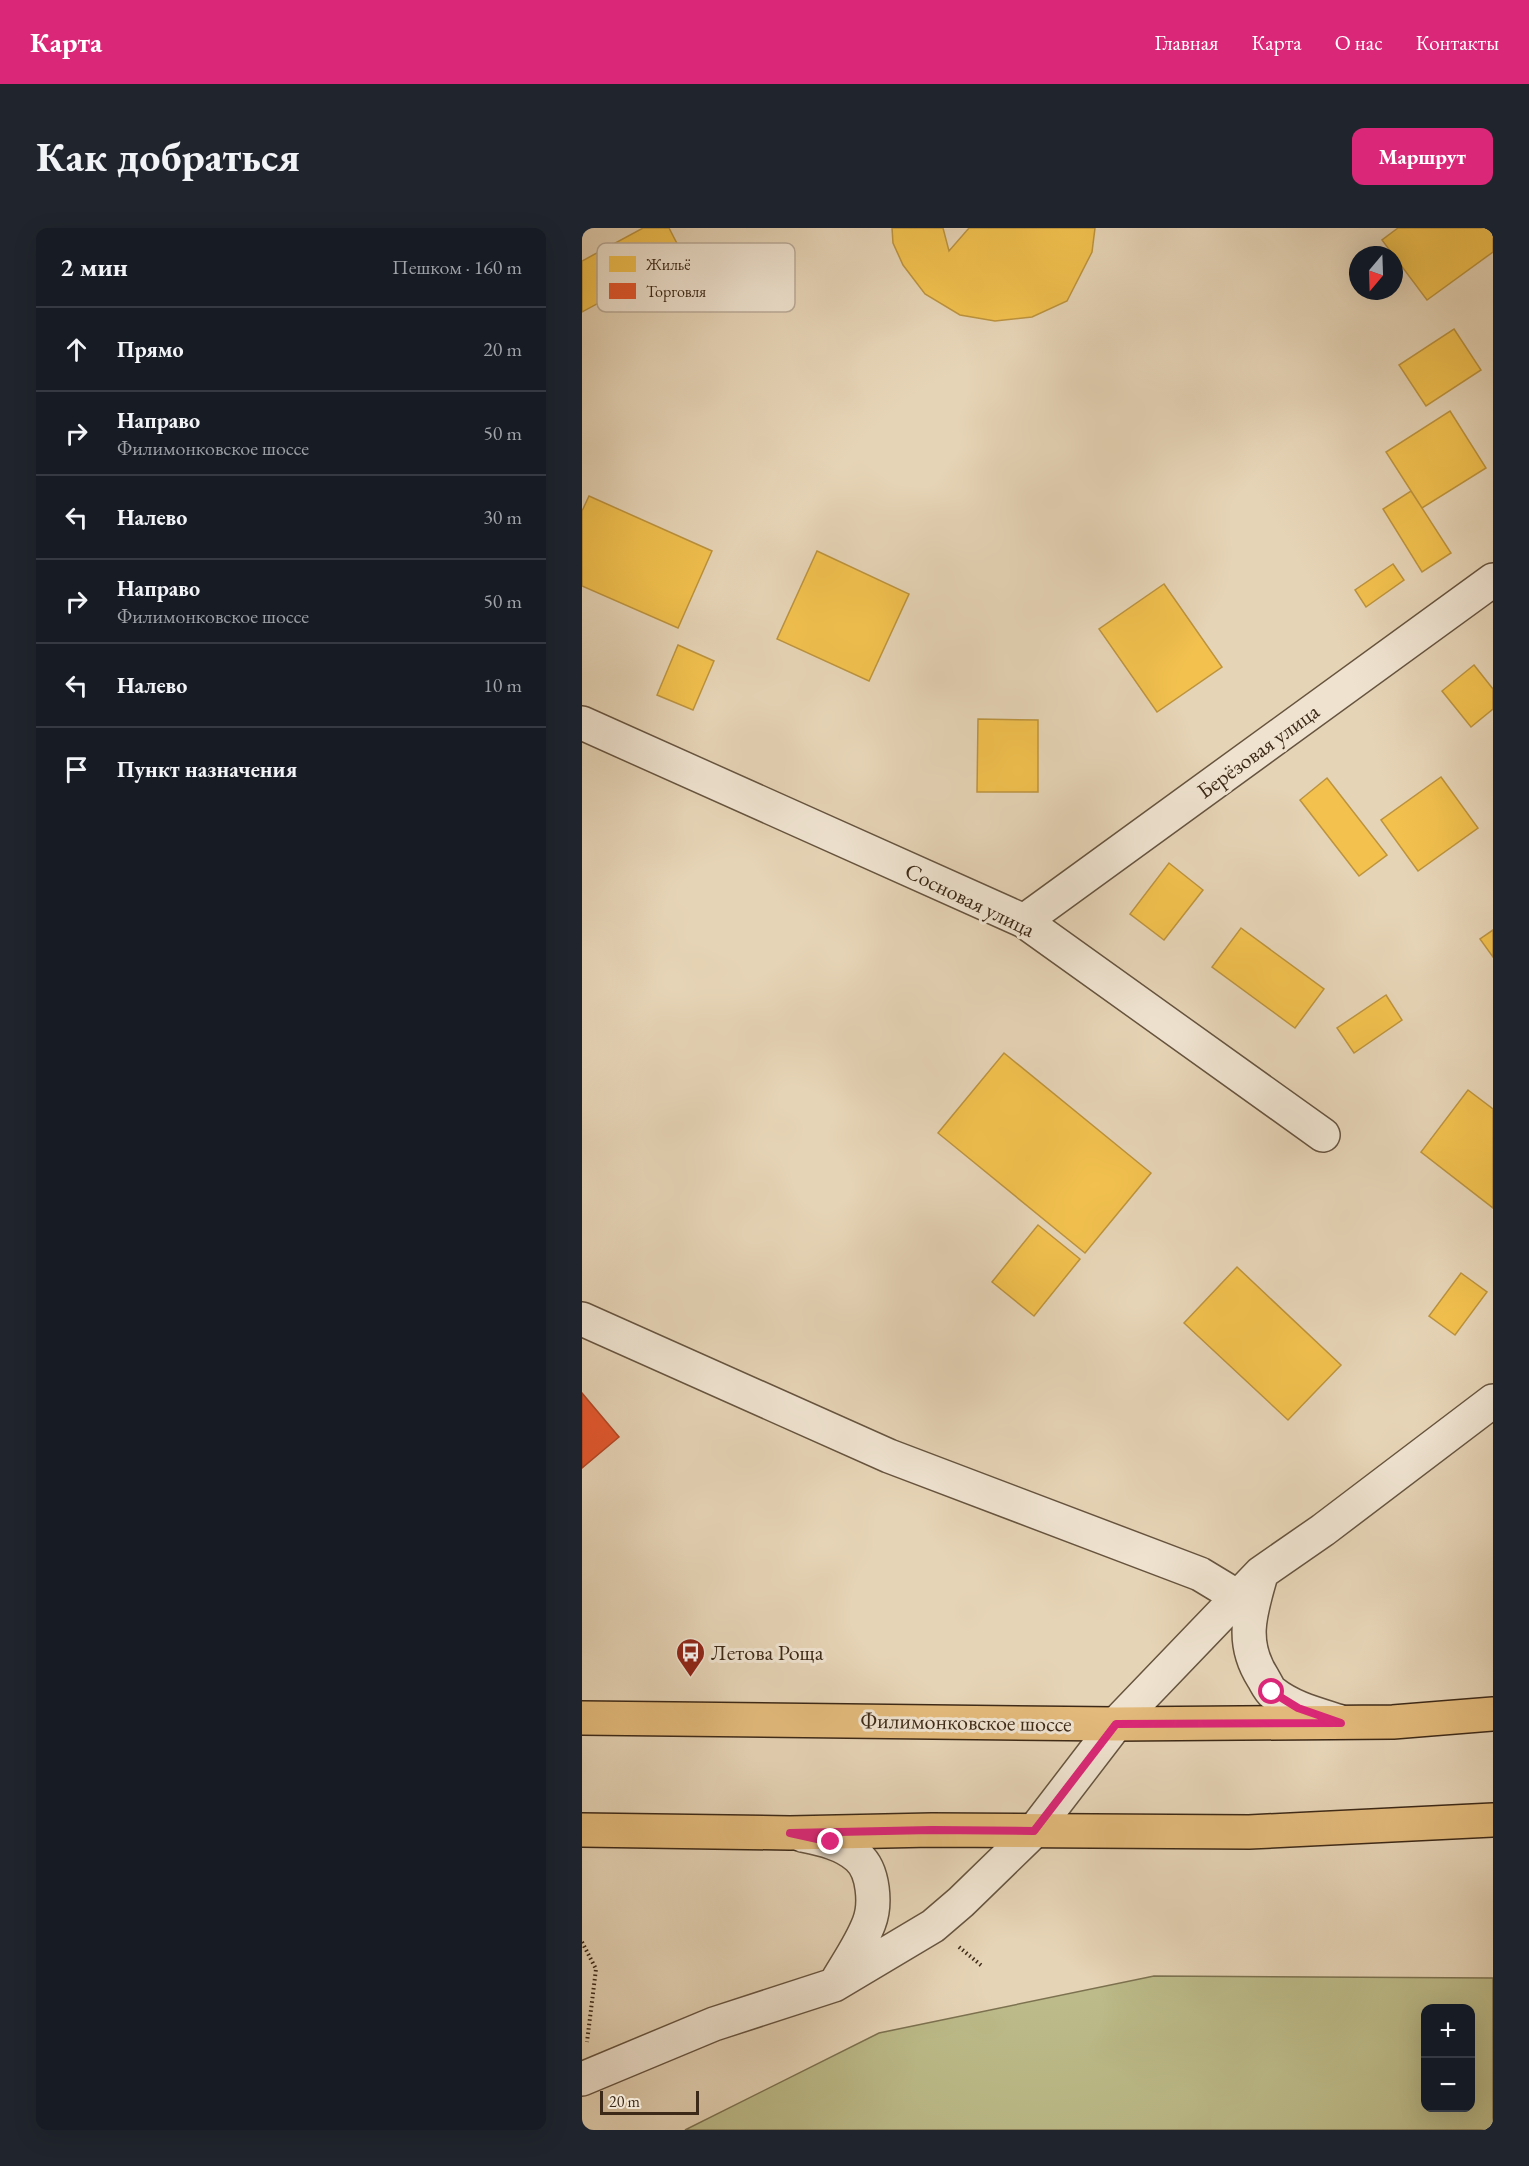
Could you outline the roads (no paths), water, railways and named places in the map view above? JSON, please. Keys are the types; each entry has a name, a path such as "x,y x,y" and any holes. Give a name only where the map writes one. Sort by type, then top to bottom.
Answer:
{"main road":[{"name":"Филимонковское шоссе","path":"582,1718 1116,1724 1393,1722 1493,1714"},
{"path":"582,1830 790,1833 932,1830 1249,1832 1493,1820"}],"street":[{"name":"Берёзовая улица","path":"1024,921 1493,580"},
{"name":"Сосновая улица","path":"582,723 1024,921 1323,1136"},
{"path":"582,1319 889,1456 1189,1570 1238,1597"},
{"path":"583,2079 714,2024 834,1985 933,1926 1034,1831 1116,1724 1261,1573 1323,1530 1493,1401"},
{"path":"1261,1573 1250,1615 1248,1642 1258,1670 1272,1692 1298,1708 1341,1723"},
{"path":"790,1833 831,1842 859,1858 871,1880 873,1900 870,1920 834,1985"}],"place":[{"name":"Летова Роща","path":"690,1678"}]}
